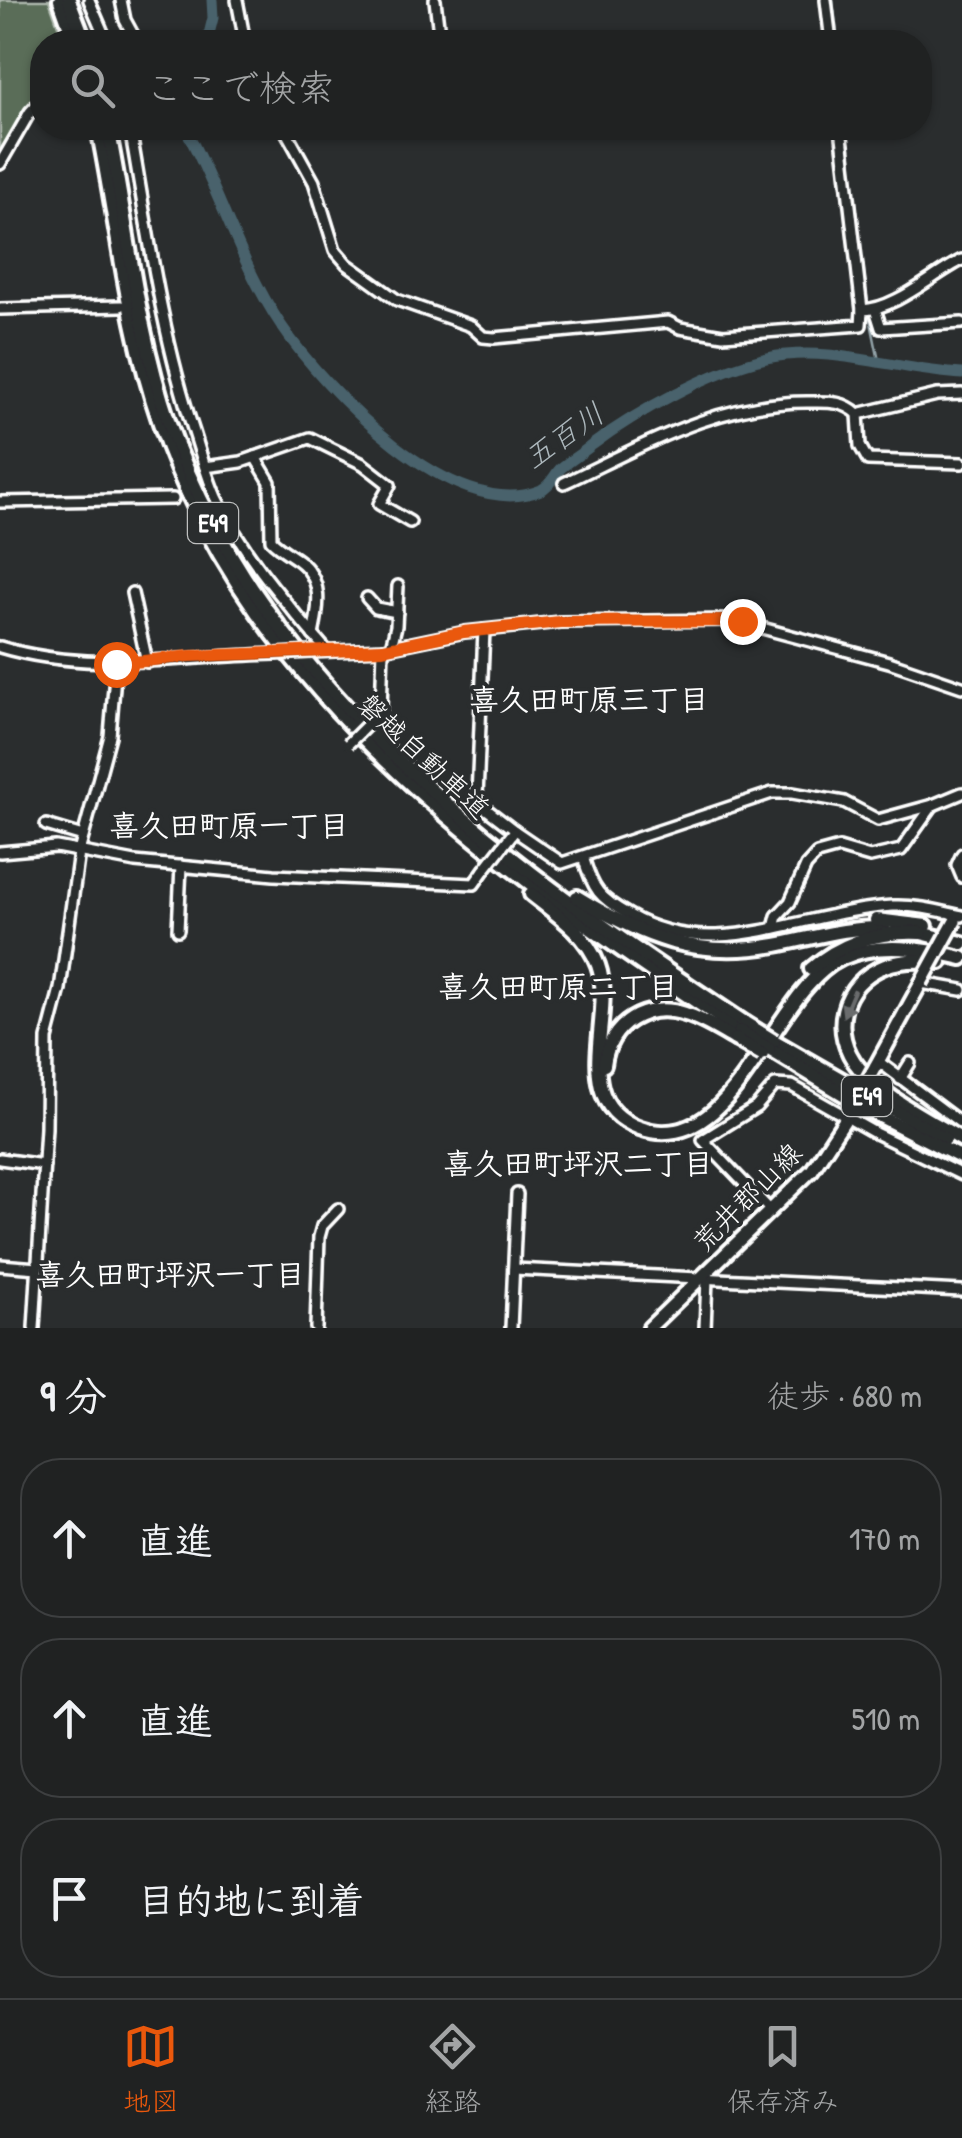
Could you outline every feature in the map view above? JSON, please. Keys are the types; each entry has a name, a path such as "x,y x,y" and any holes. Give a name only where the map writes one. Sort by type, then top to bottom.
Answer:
{"highway":[{"path":"60,0 71,30"},
{"path":"70,0 80,30"},
{"name":"磐越自動車道","path":"100,140 124,280 147,383 172,458 207,532 242,591 281,645 370,744 435,803 596,932 740,1031"},
{"name":"磐越自動車道","path":"110,140 140,318 156,380 181,454 215,528 258,597 304,659 387,747 481,830 740,1031"},
{"path":"435,803 477,849 566,922 590,950 603,988 597,1062 600,1083 608,1102 628,1122 656,1131 677,1130 716,1110 740,1084 787,1010 822,970 852,954 908,949 962,963"},
{"path":"481,830 568,892 645,934 693,948 752,948 857,928 922,933 962,943"},
{"path":"752,948 864,920 902,922 962,935"},
{"path":"769,1048 740,1031 678,1012 658,1010 640,1014 618,1029 609,1044 604,1062 607,1085 620,1106 639,1120 667,1124 692,1116 727,1088 785,999 822,959 869,937 922,933"},
{"path":"962,963 903,962 876,970 849,996 842,1022 846,1046 866,1074 962,1144"},
{"name":"E49","path":"769,1048 962,1144"},
{"name":"E49","path":"769,1048 880,1116 962,1158"}],"main road":[{"name":"荒井郡山線","path":"649,1328 704,1279 812,1170 848,1115 959,915"}],"street":[{"path":"89,0 102,30"},
{"path":"121,0 130,30"},
{"path":"238,0 243,30"},
{"path":"435,0 439,30"},
{"path":"826,0 830,30"},
{"path":"0,164 30,112"},
{"path":"132,140 152,300 216,497 260,570 327,651"},
{"path":"291,140 314,182 335,250 346,264 397,300 471,326 486,338 668,322 680,328 723,335 857,326 868,310 962,260"},
{"path":"842,140 868,310 881,328 962,323"},
{"path":"0,309 121,306"},
{"path":"858,414 937,395 962,394"},
{"path":"564,483 687,426 746,406 846,404 858,414 860,446 868,460 962,463"},
{"path":"205,467 255,458 306,438 318,440 367,466 390,486 380,504 410,522"},
{"path":"255,458 270,482 272,540 305,566 318,590 320,602 313,635"},
{"path":"0,502 173,499"},
{"path":"346,745 378,714 387,648 397,612 398,586"},
{"path":"132,593 147,662"},
{"path":"366,598 376,608 397,612"},
{"path":"0,646 30,654 116,664 190,656 387,648 484,630 560,622 742,621 962,687"},
{"path":"484,630 477,797 481,805 514,832 557,862 583,858 772,793 832,799 878,820 962,793"},
{"path":"34,1328 47,1040 60,989 79,852 110,736 116,664"},
{"path":"774,928 776,916 790,902 806,866 816,854 839,848 870,857 901,850 933,805"},
{"path":"46,825 83,836"},
{"path":"0,852 56,847 274,875 474,884 514,832"},
{"path":"962,854 957,865 962,877"},
{"path":"583,858 594,890 651,928 682,935 722,938 893,906 959,915"},
{"path":"178,930 181,866"},
{"path":"922,983 962,990"},
{"path":"900,1079 910,1063"},
{"path":"877,1064 962,1124"},
{"path":"771,1211 703,1140 756,1107 781,1084 792,1086 962,1175"},
{"path":"0,1159 44,1165"},
{"path":"510,1328 518,1194"},
{"path":"316,1328 319,1237 322,1226 338,1209"},
{"path":"0,1266 38,1268"},
{"path":"514,1269 962,1290"},
{"path":"704,1279 704,1328"}],"green space":[{"path":"0,0 49,0 60,30 30,30 30,105 0,157"}],"waterway":[{"name":"五百川","path":"210,30 212,0"},
{"path":"833,0 837,30"},
{"name":"五百川","path":"191,140 254,277 301,352 359,415 394,445 432,470 470,488 507,496 541,490 565,465 652,406 699,382 767,358 840,356 962,374"},
{"path":"848,140 868,305"},
{"path":"869,313 879,361"}],"district":[{"name":"喜久田町原三丁目","path":"589,700"},
{"name":"喜久田町原一丁目","path":"229,826"},
{"name":"喜久田町原二丁目","path":"558,987"},
{"name":"喜久田町坪沢二丁目","path":"578,1164"},
{"name":"喜久田町坪沢一丁目","path":"170,1275"}],"route":[{"path":"116,664 190,656 383,649 464,632 560,622 742,621"}]}
